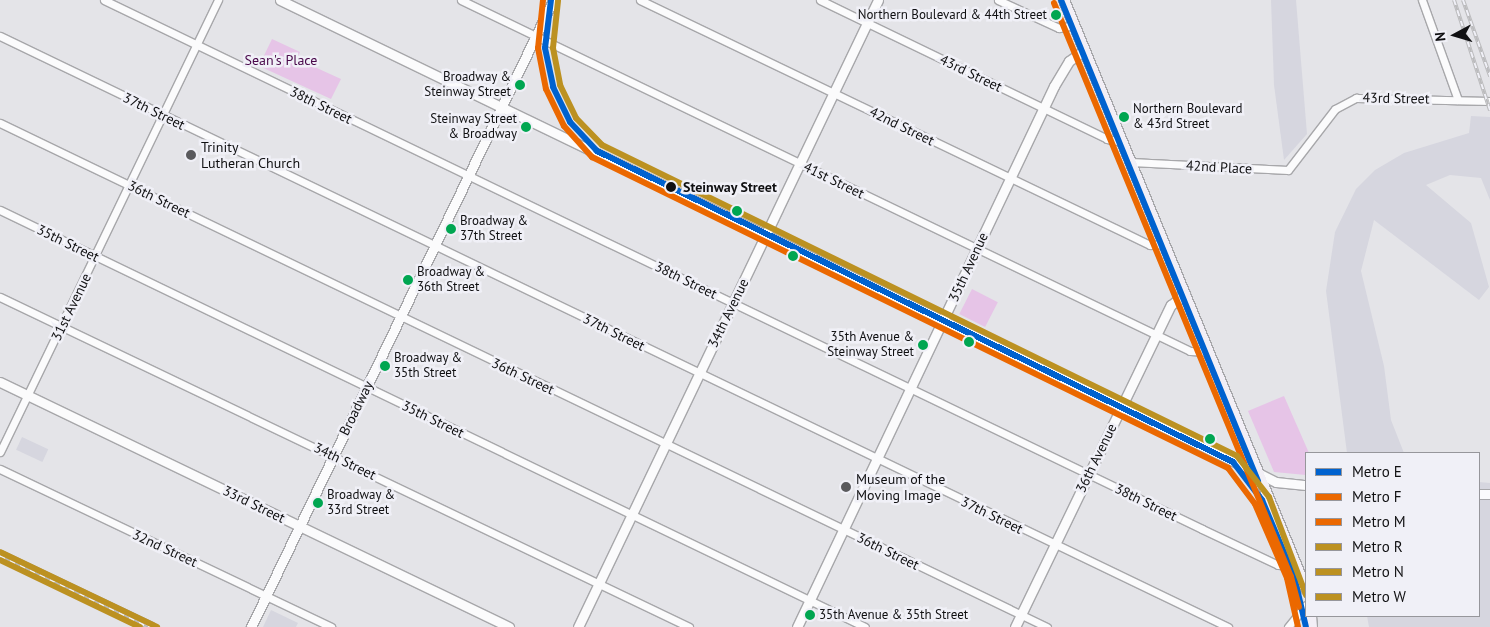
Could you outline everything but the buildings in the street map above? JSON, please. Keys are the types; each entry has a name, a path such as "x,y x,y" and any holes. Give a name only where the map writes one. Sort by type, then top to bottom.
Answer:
{"main road":[{"path":"1064,0 1305,586"}],"street":[{"name":"38th Street","path":"104,0 1278,565 1297,566"},
{"name":"31st Avenue","path":"0,452 218,0"},
{"path":"280,0 1258,473 1279,482 1305,484"},
{"name":"41st Street","path":"461,0 1190,351 1209,352"},
{"name":"Broadway","path":"251,627 553,0"},
{"name":"42nd Street","path":"640,0 1150,245 1164,244"},
{"name":"43rd Street","path":"820,0 1045,109 1123,142"},
{"name":"34th Avenue","path":"578,627 878,0"},
{"path":"998,0 1059,28 1074,26"},
{"path":"1422,0 1458,100"},
{"name":"37th Street","path":"0,36 1228,627"},
{"name":"35th Avenue","path":"796,627 1069,61 1085,50"},
{"name":"43rd Street","path":"1301,158 1329,116 1349,100 1370,96 1490,101"},
{"name":"36th Street","path":"0,123 400,318 666,443 1047,627"},
{"name":"42nd Place","path":"1131,162 1284,170 1301,158"},
{"name":"35th Street","path":"0,210 866,627"},
{"name":"36th Avenue","path":"1015,627 1171,305 1185,294"},
{"name":"34th Street","path":"0,297 688,627"},
{"name":"33rd Street","path":"0,382 509,627"},
{"name":"32nd Street","path":"0,469 331,627"},
{"path":"0,555 151,627"},
{"path":"1288,627 1305,606"}],"shaded area":[{"path":"1271,0 1296,0 1307,134 1284,160 1274,85"},
{"path":"1471,116 1490,117 1490,200 1481,178 1450,175 1426,185 1471,223 1489,287 1479,300 1374,220 1361,271 1384,366 1391,420 1404,452 1347,452 1326,291 1335,232 1356,189 1375,170 1404,153 1469,133"},
{"path":"22,437 48,449 42,462 16,450"},
{"path":"1480,482 1490,483 1490,627 1369,627 1367,617 1480,617"},
{"path":"271,610 298,623 296,627 263,627"}],"green space":[{"name":"Sean's Place","path":"272,39 300,52 297,59 341,79 331,99 259,66"},
{"path":"972,289 998,302 985,327 959,314"},
{"path":"1284,396 1309,452 1305,452 1305,475 1274,472 1248,411"}],"railway":[{"path":"1454,0 1490,110"},
{"path":"1463,0 1490,76"},
{"path":"0,556 148,627"}],"metro line":[{"name":"M","path":"543,0 538,48 546,89 564,126 592,157 1228,468 1255,504 1287,578 1298,627"},
{"name":"E","path":"551,0 545,48 553,87 570,122 597,151 1233,462 1262,500 1294,576 1306,627"},
{"name":"E","path":"1061,0 1258,481"},
{"name":"R","path":"558,1 553,48 560,85 576,118 602,145 1237,456 1269,497 1305,592"},
{"name":"F","path":"1054,3 1291,577 1299,607"},
{"name":"N","path":"0,552 157,627"},
{"name":"W","path":"0,560 140,627"}],"place":[{"name":"Northern Boulevard & 44th Street","path":"1056,15"},
{"name":"Broadway & Steinway Street","path":"520,85"},
{"name":"Northern Boulevard & 43rd Street","path":"1124,117"},
{"name":"Steinway Street & Broadway","path":"526,127"},
{"name":"Trinity Lutheran Church","path":"191,155"},
{"name":"Steinway Street","path":"671,187"},
{"name":"Broadway & 37th Street","path":"451,229"},
{"name":"Broadway & 36th Street","path":"408,280"},
{"name":"35th Avenue & Steinway Street","path":"923,345"},
{"name":"Broadway & 35th Street","path":"385,366"},
{"name":"Museum of the Moving Image","path":"846,487"},
{"name":"Broadway & 33rd Street","path":"318,503"},
{"name":"35th Avenue & 35th Street","path":"810,615"}]}
